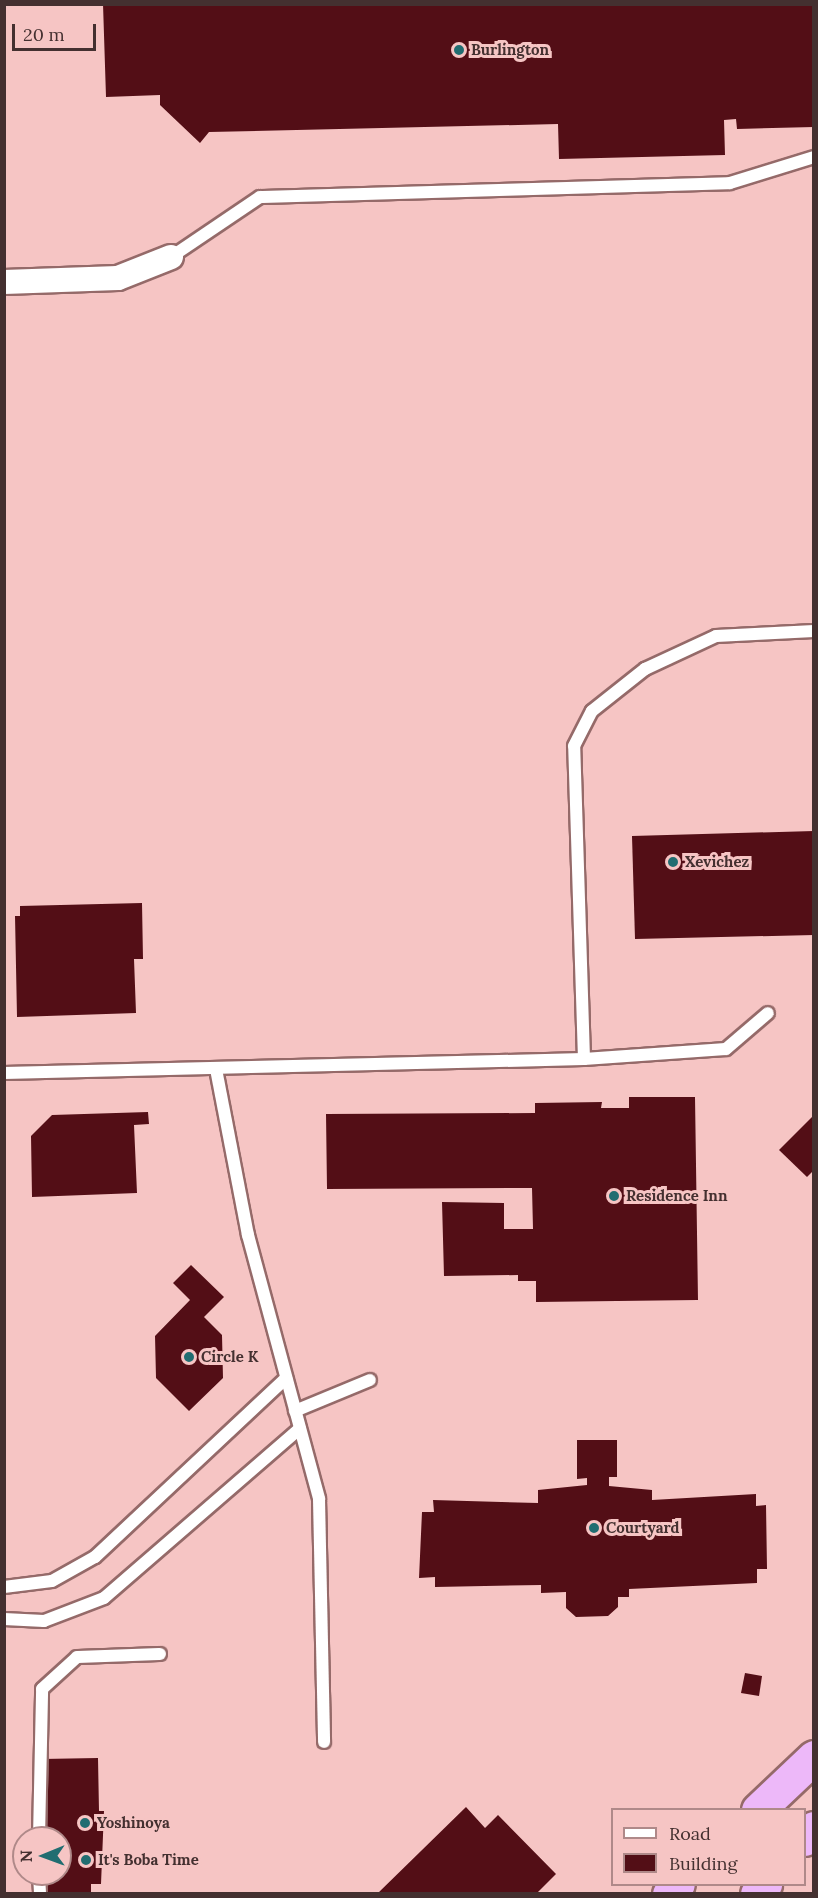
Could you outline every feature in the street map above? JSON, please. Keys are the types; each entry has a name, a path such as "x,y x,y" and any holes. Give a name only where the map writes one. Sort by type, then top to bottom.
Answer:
{"highway":[{"path":"759,1808 813,1757"}],"street":[{"path":"4,282 118,278 171,257"}],"lane":[{"path":"171,257 260,197 730,183 813,156"},
{"path":"584,1059 574,746 592,711 645,669 716,636 813,631"},
{"path":"4,1073 584,1059 726,1049 768,1013"},
{"path":"216,1069 248,1235 319,1499 324,1742"},
{"path":"4,1587 52,1581 95,1557 286,1378"},
{"path":"295,1411 370,1380"},
{"path":"4,1619 44,1621 104,1598 300,1428"},
{"path":"39,1826 42,1689 77,1657 160,1654"}],"building":[{"name":"Burlington","path":"103,4 814,4 814,127 737,129 736,119 724,120 725,155 559,159 558,124 209,132 200,143 160,105 160,95 106,97"},
{"path":"814,831 814,935 635,939 632,836"},
{"path":"142,903 143,959 134,959 136,1013 17,1017 15,916 20,916 20,906"},
{"name":"Residence Inn","path":"629,1097 695,1097 698,1300 536,1302 536,1281 518,1281 518,1275 444,1276 442,1202 504,1203 504,1229 533,1229 532,1188 327,1189 326,1114 535,1113 535,1103 602,1102 601,1108 629,1108"},
{"path":"148,1112 149,1124 134,1125 137,1193 32,1197 31,1136 52,1115"},
{"path":"814,1115 814,1170 807,1177 779,1150"},
{"name":"Circle K","path":"191,1265 224,1297 204,1317 222,1335 223,1378 189,1411 156,1378 155,1336 190,1300 173,1283"},
{"name":"Courtyard","path":"577,1440 617,1440 617,1477 609,1477 609,1486 652,1490 652,1500 756,1494 756,1506 766,1505 767,1569 757,1569 757,1583 629,1589 629,1597 618,1597 618,1607 608,1616 576,1617 566,1608 566,1592 541,1593 541,1585 435,1587 435,1577 419,1578 422,1512 434,1512 433,1500 538,1503 538,1490 587,1485 587,1478 577,1479"},
{"path":"745,1673 762,1676 759,1696 741,1693"},
{"path":"98,1758 99,1811 104,1811 101,1884 91,1884 91,1894 48,1894 46,1886 72,1886 72,1826 43,1826 42,1759"},
{"path":"466,1807 485,1828 498,1815 556,1874 536,1894 377,1894"}],"place":[{"name":"Burlington","path":"459,50"},
{"name":"Xevichez","path":"673,862"},
{"name":"Residence Inn","path":"614,1196"},
{"name":"Circle K","path":"189,1357"},
{"name":"Courtyard","path":"594,1528"},
{"name":"Yoshinoya","path":"85,1823"},
{"name":"It's Boba Time","path":"86,1860"}]}
